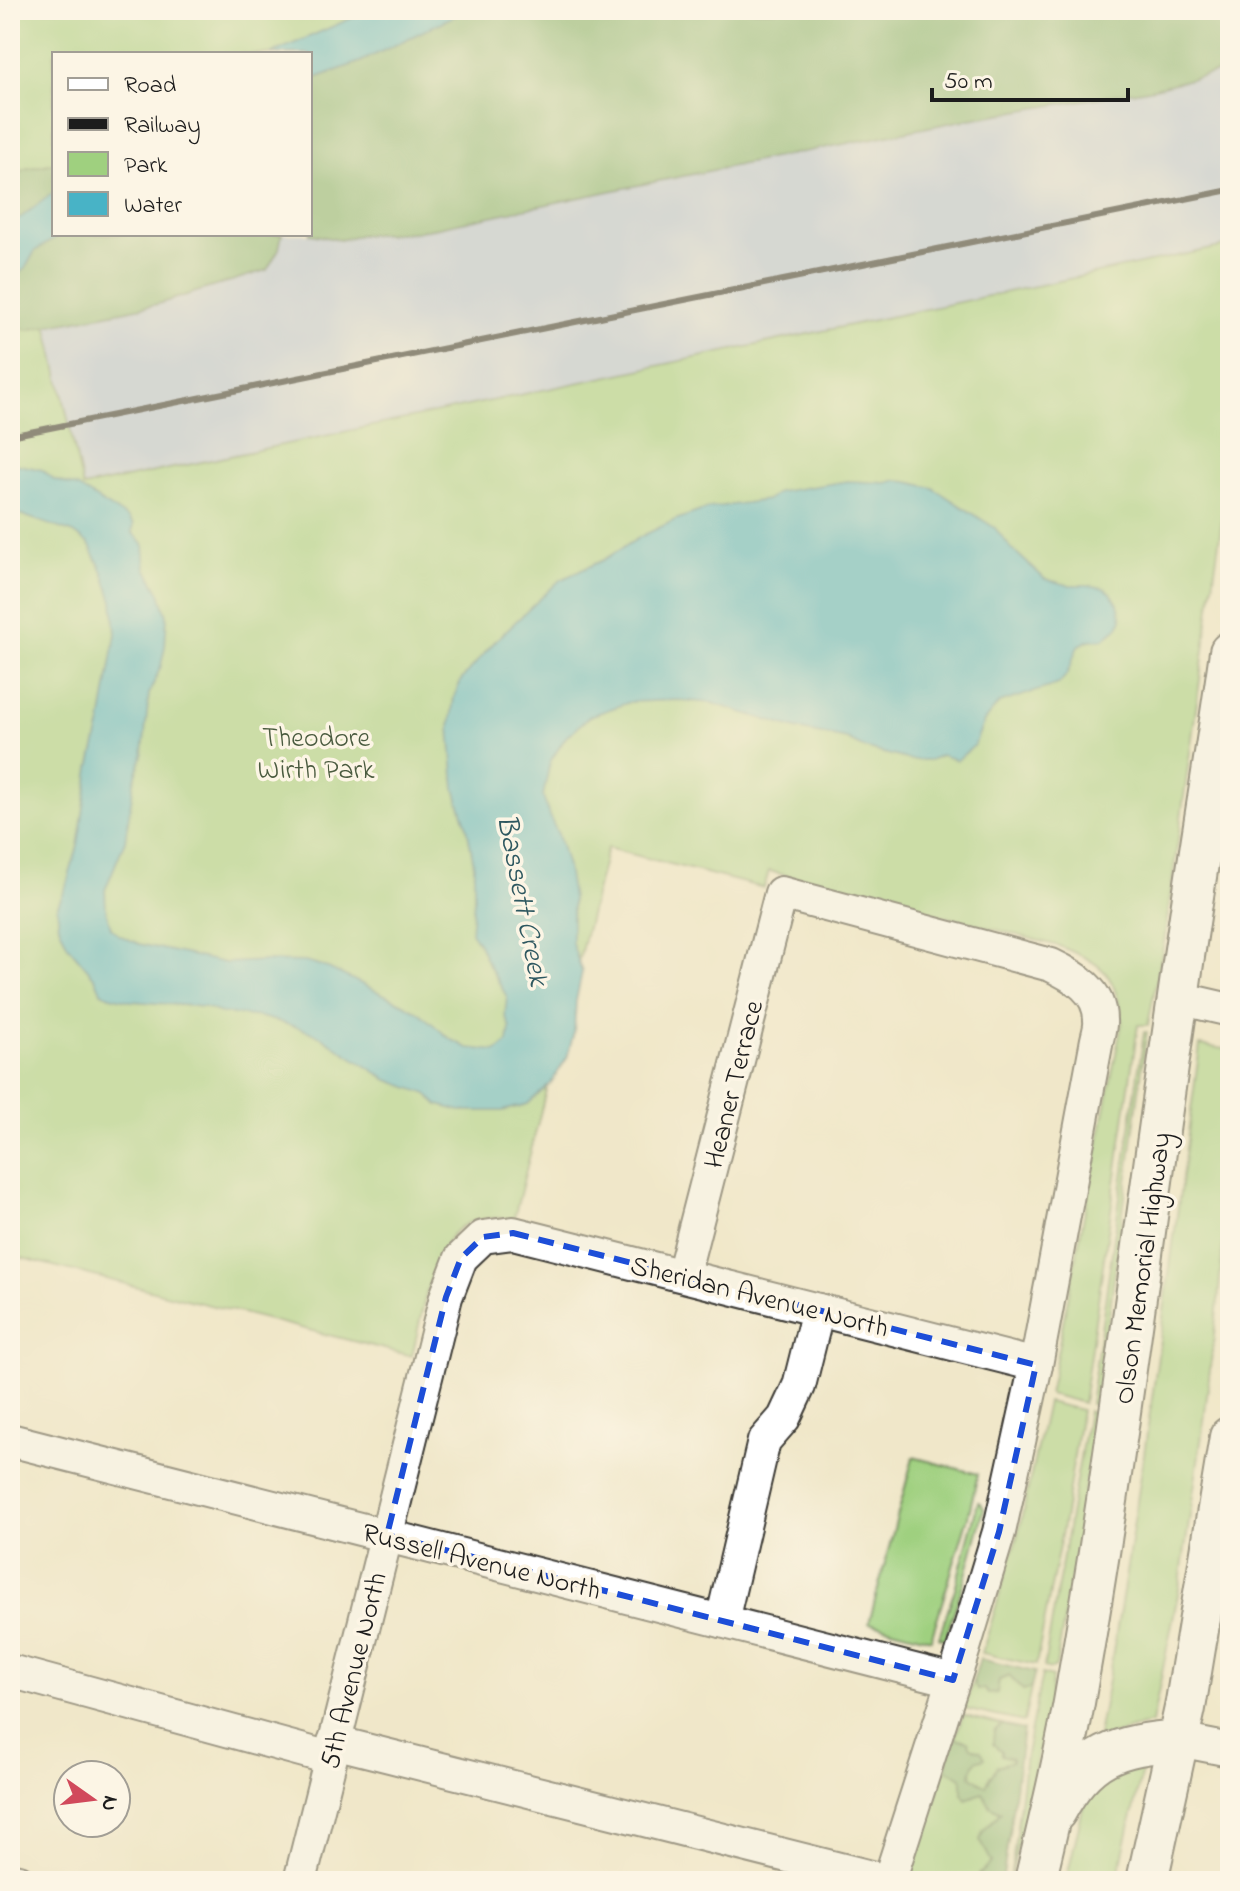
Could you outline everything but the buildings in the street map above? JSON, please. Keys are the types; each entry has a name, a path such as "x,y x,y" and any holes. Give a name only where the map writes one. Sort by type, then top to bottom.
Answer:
{"main road":[{"name":"Olson Memorial Highway","path":"1035,1881 1078,1682 1101,1539 1230,652"},
{"path":"1147,1881 1179,1740 1230,1437"},
{"path":"1047,1830 1073,1783 1100,1758 1126,1747 1179,1740"}],"street":[{"name":"Heaner Terrace","path":"683,1275 781,893 1051,965 1078,978 1094,996 1101,1018 1036,1365"},
{"path":"1178,998 1230,1010"},
{"name":"Sheridan Avenue North","path":"483,1237 513,1233 1036,1365"},
{"name":"5th Avenue North","path":"300,1881 446,1297 461,1258 483,1237"},
{"path":"722,1621 764,1441 784,1418 799,1386 818,1310"},
{"path":"10,1671 888,1881 999,1532 1036,1365"},
{"name":"Russell Avenue North","path":"10,1440 953,1680"},
{"path":"1179,1740 1230,1750"},
{"path":"10,1879 19,1881"}],"highlighted area":[{"path":"513,1233 1036,1365 999,1532 953,1680 387,1535 446,1297 461,1258 483,1237"}],"shaded area":[{"path":"1230,10 1230,245 82,487 33,259 128,236 312,236 312,191"}],"green space":[{"name":"Theodore Wirth Park","path":"10,10 907,10 312,190 312,52 52,52 52,236 128,236 33,260 83,487 1230,245 1230,461 1164,942 1148,1025 1138,1025 1083,1403 1049,1394 1122,1023 1116,992 1105,972 1087,959 1059,946 769,871 764,888 607,848 514,1218 476,1221 464,1225 453,1234 435,1265 412,1356 10,1255"},
{"path":"466,10 1230,10 1230,69 1155,88 964,120 415,232 359,235 340,240 312,234 312,79 360,62"},
{"path":"52,163 52,194 10,226 10,180 25,169"},
{"path":"59,236 282,236 279,249 267,270 158,304 27,330 10,324 10,279 25,269 35,251"},
{"path":"1144,1032 1147,1032 1097,1405 1090,1404"},
{"path":"1200,1045 1230,1050 1230,1167 1204,1421 1179,1589 1152,1723 1099,1739 1141,1477"},
{"path":"1047,1402 1081,1410 1065,1515 1036,1665 982,1653 1018,1534"},
{"path":"1088,1411 1095,1415 1076,1553 1056,1667 1051,1669 1044,1667"},
{"path":"913,1457 978,1474 931,1639 869,1623"},
{"path":"978,1502 984,1509 945,1639 939,1637"},
{"path":"980,1659 1035,1672 1031,1688 1023,1690 1009,1676 999,1680 997,1693 977,1690 973,1681"},
{"path":"1042,1674 1052,1677 1050,1703 1010,1881 1026,1754"},
{"path":"1009,1676 1023,1690 1031,1688 1024,1722 964,1709 973,1681 977,1690"},
{"path":"963,1715 1002,1725 994,1731 1012,1762 990,1776 986,1786 971,1776 976,1761 968,1741 955,1738"},
{"path":"1002,1725 1023,1730 1004,1870 1002,1881 978,1881 979,1875 992,1862 980,1840 983,1831 1001,1812 990,1806 983,1793 966,1799 962,1793 962,1778 945,1768 955,1738 968,1741 985,1758 976,1761 971,1776 986,1786 997,1766 1012,1761 1012,1758 1001,1755 993,1744 994,1731"},
{"path":"1144,1762 1117,1881 1066,1881 1085,1799 1100,1776"},
{"path":"945,1768 962,1778 962,1793 983,1793 1001,1812 983,1831 992,1862 979,1875 978,1881 909,1881"}],"water":[{"path":"370,10 466,10 360,62 312,79 312,52 275,52"},
{"path":"52,194 52,236 59,236 35,251 25,269 10,279 10,226"},
{"name":"Bassett Creek","path":"10,465 43,470 54,480 77,487 128,518 134,525 132,532 144,545 146,568 160,593 167,616 165,646 161,666 149,694 143,753 134,782 125,841 105,890 111,928 139,944 225,963 305,962 328,968 404,1004 450,1039 468,1048 497,1051 508,1042 510,1028 505,1015 507,997 471,932 474,865 467,827 455,789 450,727 454,697 461,680 497,639 560,580 675,520 709,508 767,500 778,492 848,481 886,483 897,480 933,488 995,528 1011,548 1045,579 1068,585 1104,588 1118,604 1122,619 1104,639 1089,640 1078,646 1067,674 1059,684 999,703 984,721 974,746 957,760 941,755 930,760 910,760 864,748 847,739 796,729 712,703 677,700 630,702 590,716 566,737 550,762 543,796 567,867 572,899 572,943 582,972 574,1032 567,1058 551,1083 528,1104 503,1111 461,1111 438,1105 427,1094 388,1080 318,1035 300,1028 261,1017 221,1013 204,1007 131,1001 110,996 101,992 95,978 68,946 59,926 57,907 78,846 90,768 101,723 116,634 113,601 89,544 74,533 10,511"}],"railway":[{"path":"10,436 1230,190"}]}
